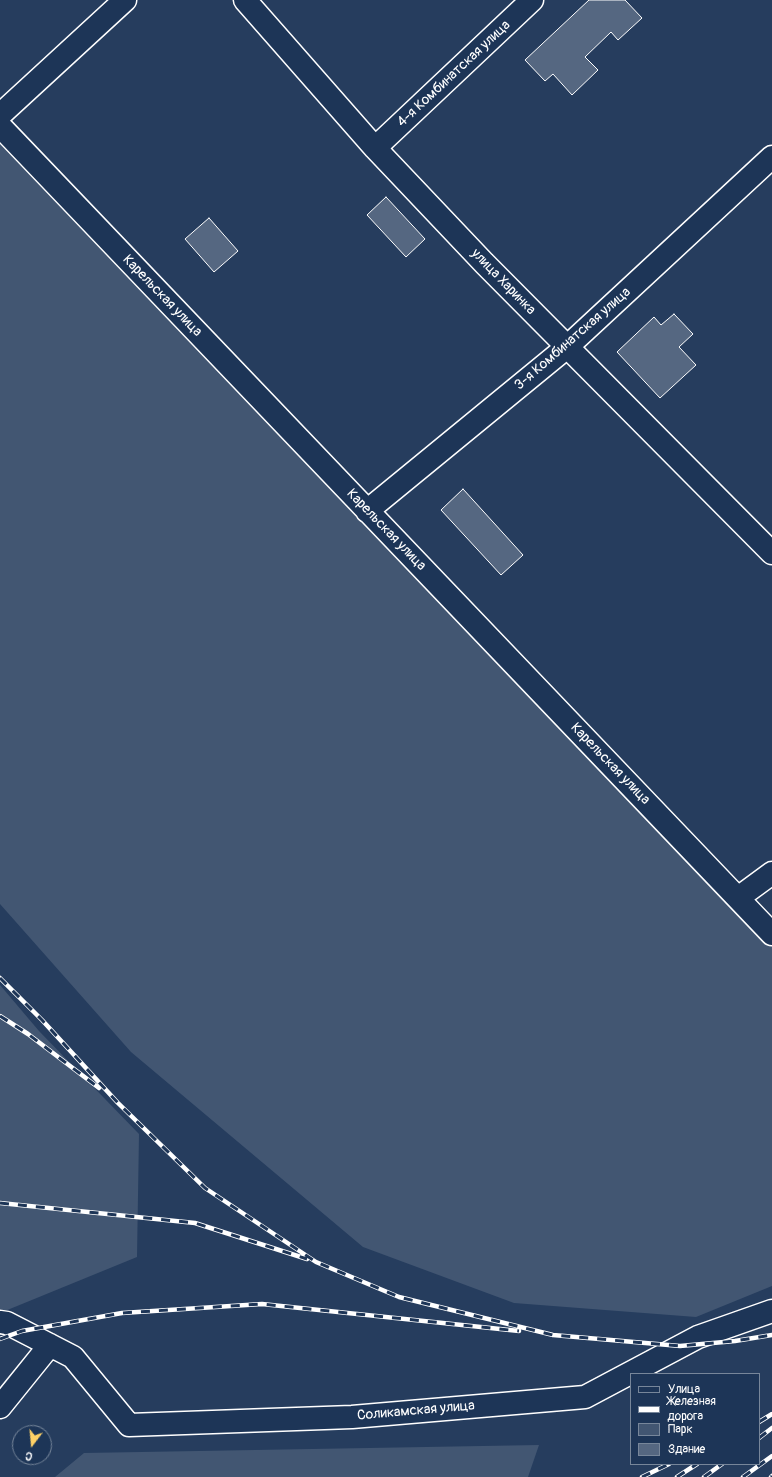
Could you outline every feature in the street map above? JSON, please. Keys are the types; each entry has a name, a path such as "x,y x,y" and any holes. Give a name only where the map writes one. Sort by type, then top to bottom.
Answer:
{"street":[{"path":"0,115 125,0"},
{"name":"улица Харинка","path":"245,0 375,148 484,263 567,347 768,541"},
{"name":"4-я Комбинатская улица","path":"375,148 532,0"},
{"name":"Карельская улица","path":"0,126 772,934"},
{"name":"3-я Комбинатская улица","path":"367,511 567,347 772,157"},
{"path":"738,898 772,873"},
{"name":"Соликамская улица","path":"630,1373 698,1337 772,1311"},
{"path":"0,1322 50,1345 0,1407"},
{"name":"Соликамская улица","path":"50,1345 72,1357 129,1425 352,1417 585,1397 630,1373"}],"green space":[{"path":"0,139 772,944 772,1286 696,1317 514,1303 363,1247 131,1052 0,904"},
{"path":"0,985 39,1031 139,1134 137,1257 0,1313"},
{"path":"539,1445 528,1477 55,1477 84,1453"}],"building":[{"path":"589,0 625,0 642,18 618,40 611,32 585,57 598,70 572,95 553,74 545,81 525,60"},
{"path":"386,197 425,239 406,257 367,215"},
{"path":"209,218 238,251 214,272 185,239"},
{"path":"674,314 693,334 679,347 696,365 660,398 617,352 654,317 661,325"},
{"path":"463,489 523,555 501,575 441,510"}],"railway":[{"path":"0,978 42,1020 118,1103 205,1188 316,1262 399,1297 553,1335 680,1346 735,1341 772,1335"},
{"path":"0,1016 28,1034 99,1088"},
{"path":"0,1203 195,1223 307,1259"},
{"path":"0,1339 22,1331 122,1313 262,1304 519,1331"},
{"path":"760,1421 772,1414"},
{"path":"760,1437 772,1428"},
{"path":"760,1465 772,1456"},
{"path":"642,1477 667,1465"},
{"path":"677,1477 695,1465"},
{"path":"704,1477 721,1465"},
{"path":"743,1477 760,1465"}]}
